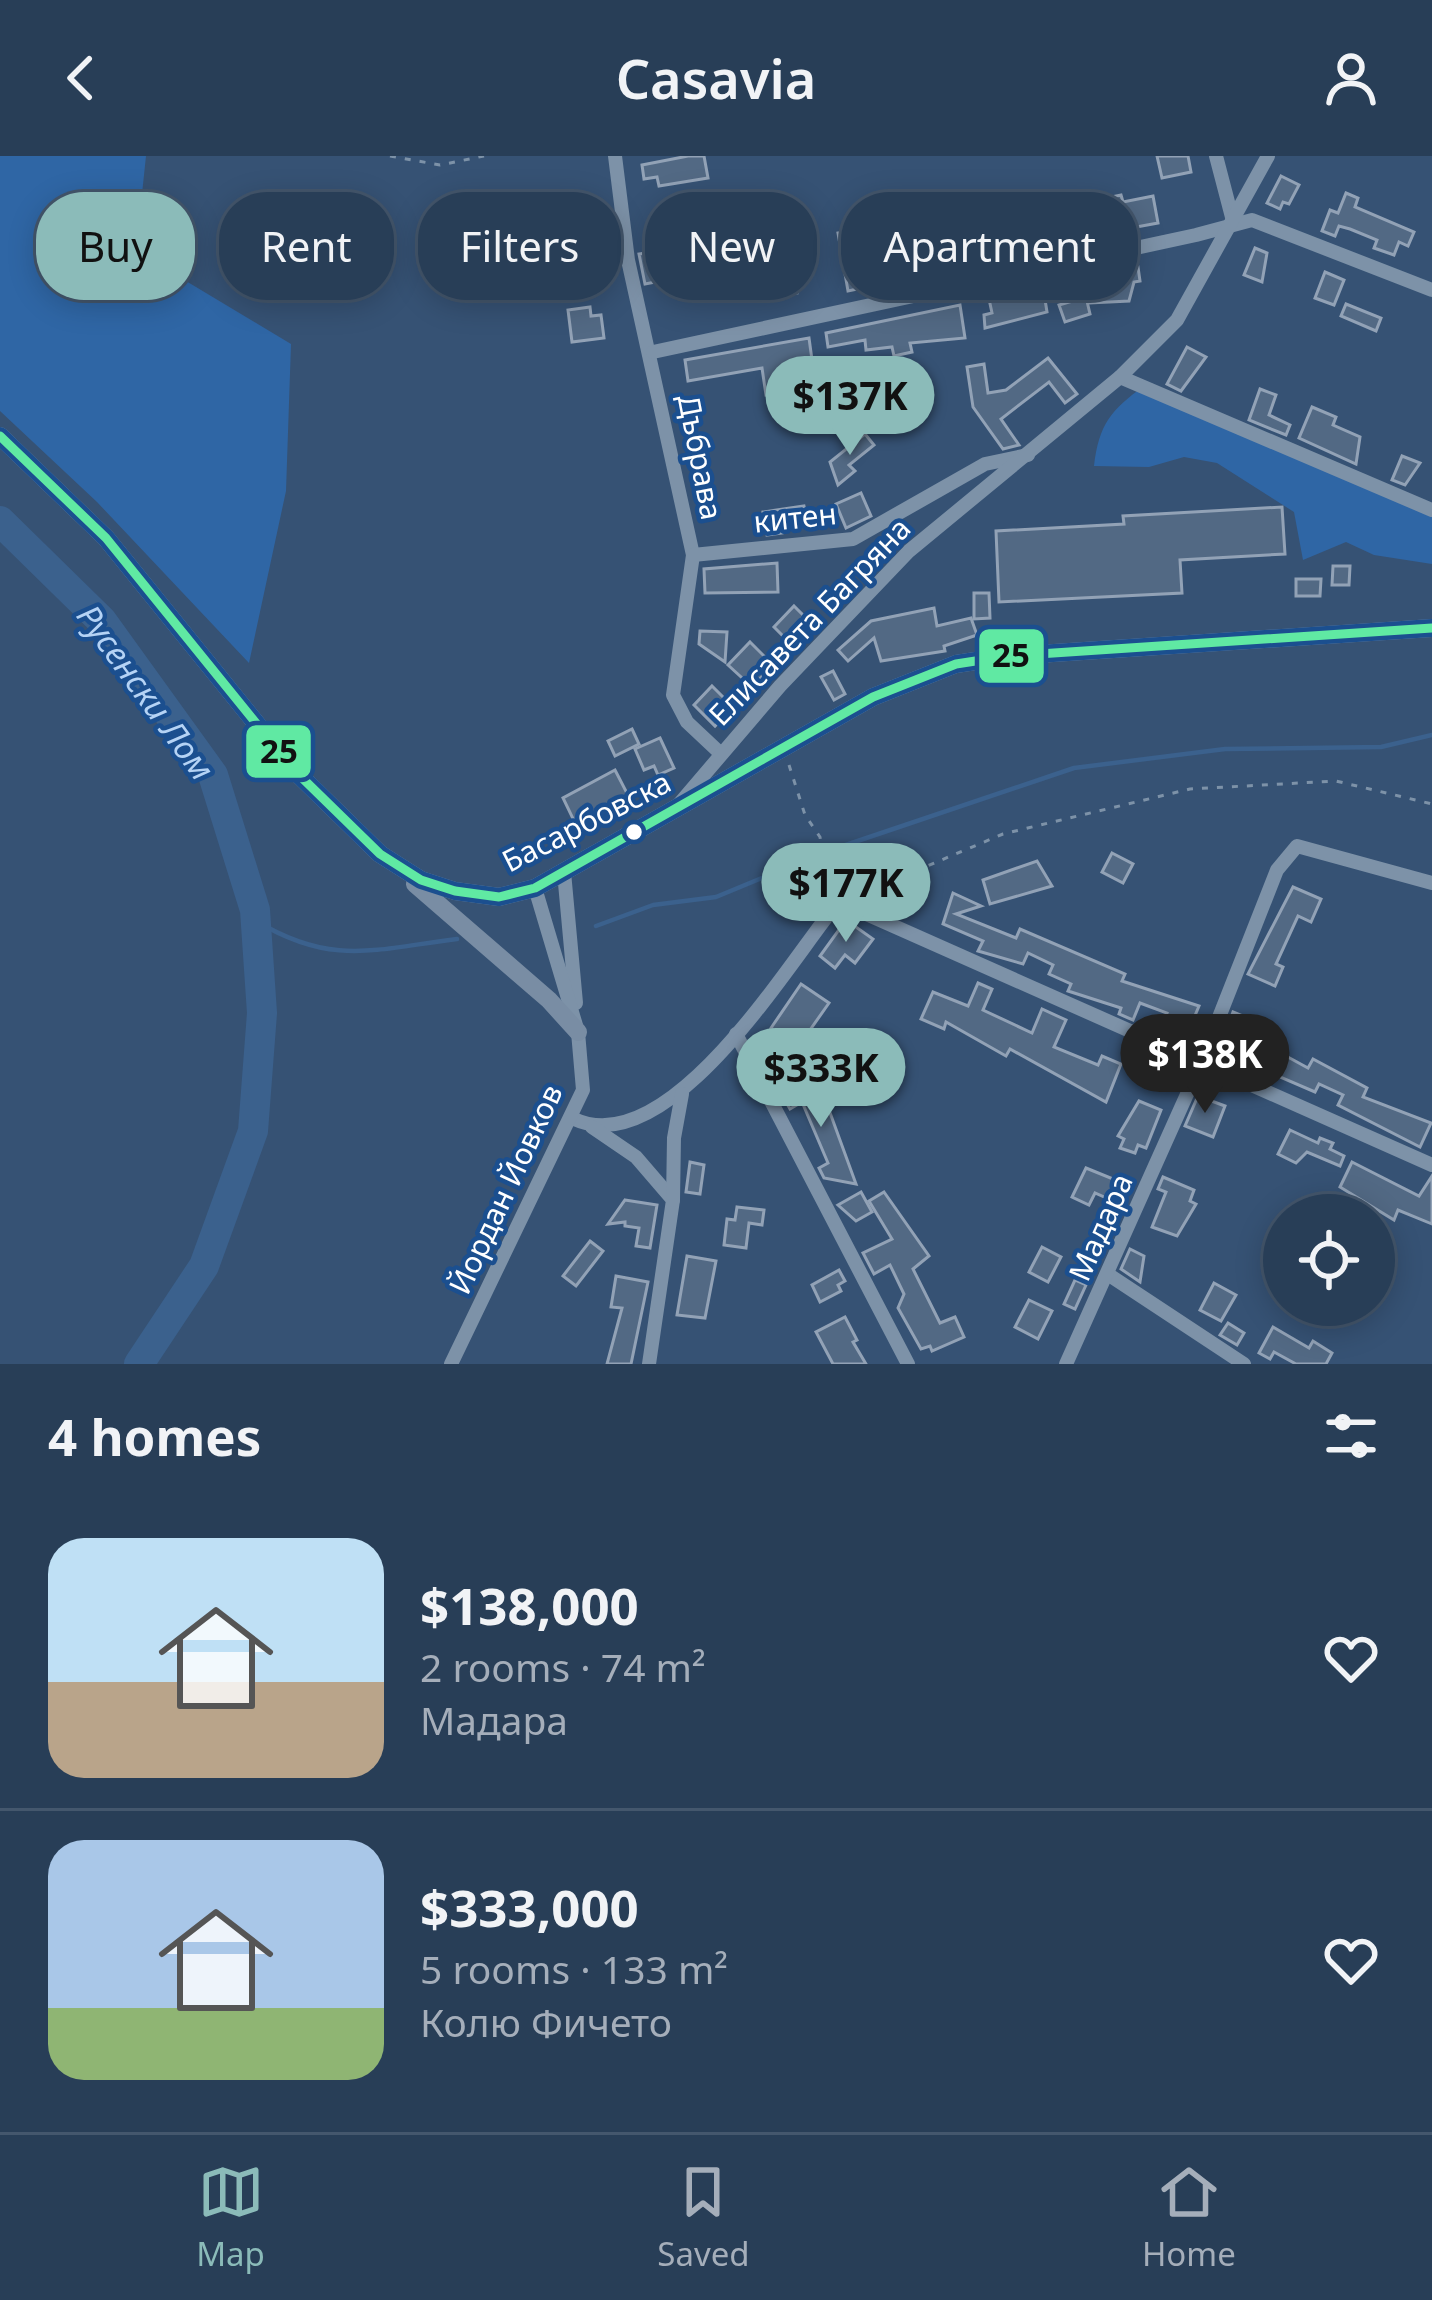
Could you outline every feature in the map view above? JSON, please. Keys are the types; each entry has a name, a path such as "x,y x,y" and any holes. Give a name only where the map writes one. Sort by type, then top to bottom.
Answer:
{"street":[{"name":"Дъбрава","path":"615,156 628,260 652,352 692,555 673,695 687,722 720,753"},
{"path":"1216,156 1233,221"},
{"name":"Елисавета Багряна","path":"675,809 720,753 909,551 1120,377 1177,320 1268,156"},
{"path":"652,352 1196,236 1233,221 1252,220 1432,290"},
{"path":"1120,377 1432,510"},
{"name":"Басарбовска","path":"0,436 106,538 295,770 380,854 421,880 454,891 499,897 535,888 872,698 956,664 1026,655 1432,628"},
{"name":"китен","path":"692,555 853,539 994,460 1028,454"},
{"name":"Мадара","path":"1066,1364 1201,1063 1277,870 1298,846 1432,883"},
{"path":"380,854 549,1000 578,1032"},
{"path":"564,872 578,1032"},
{"path":"859,909 888,883"},
{"path":"535,888 578,1032"},
{"path":"592,1127 644,1115 682,1094 736,1034 832,910 844,904 1432,1165"},
{"name":"Йордан Йовков","path":"451,1364 574,1118 584,1090 578,1032"},
{"path":"736,1034 908,1364"},
{"path":"649,1364 673,1200 674,1138 682,1094"},
{"path":"574,1118 636,1156 673,1200"},
{"path":"1109,1275 1244,1364"}],"path":[{"path":"390,156 440,165 484,156"},
{"path":"783,748 805,815 820,837 832,910"},
{"path":"888,883 965,846 1190,789 1336,781 1432,804"}],"shaded area":[{"path":"0,156 146,156 142,192 36,192 36,300 195,300 195,286 291,344 286,491 249,663 97,502 0,411"},
{"path":"1144,386 1432,513 1432,564 1374,555 1346,542 1303,560 1294,512 1217,463 1184,457 1149,467 1094,466 1109,419"}],"building":[{"path":"704,156 708,178 659,186 657,177 644,179 642,165"},
{"path":"1157,156 1188,156 1191,172 1162,178"},
{"path":"1281,176 1299,185 1289,204 1283,202 1280,209 1267,203"},
{"path":"1346,193 1358,198 1355,207 1414,232 1408,246 1399,242 1394,255 1374,248 1377,240 1350,229 1339,226 1335,236 1322,231 1330,210 1338,213"},
{"path":"1153,196 1158,223 1138,227 1138,199"},
{"path":"1255,248 1267,253 1262,282 1244,275"},
{"path":"645,253 645,284 639,254"},
{"path":"1325,272 1344,280 1334,305 1315,298"},
{"path":"989,300 1045,300 1047,312 985,328 984,315 992,313"},
{"path":"1087,300 1090,314 1065,322 1059,305"},
{"path":"1346,304 1381,318 1376,331 1341,316"},
{"path":"960,305 965,338 910,343 912,352 894,356 892,347 866,350 865,340 828,347 826,333"},
{"path":"590,307 591,316 601,315 604,338 572,342 568,310"},
{"path":"809,338 812,360 787,367 791,391 766,395 762,368 688,381 685,360"},
{"path":"1187,347 1206,357 1181,391 1167,384"},
{"path":"1048,358 1077,394 1065,403 1049,382 1001,419 1019,445 1003,449 973,407 967,367 984,364 988,393 1006,390"},
{"path":"1260,389 1276,395 1269,415 1290,425 1286,435 1249,420"},
{"path":"1312,407 1336,417 1333,425 1360,437 1356,464 1299,438"},
{"path":"865,434 874,445 849,465 855,471 838,485 830,462"},
{"path":"1402,456 1420,463 1405,485 1392,480"},
{"path":"861,493 871,516 846,528 836,504"},
{"path":"804,506 806,514 780,521 782,533 767,535 763,512"},
{"path":"1282,507 1285,554 1180,560 1182,593 999,602 996,531 1124,524 1123,516"},
{"path":"777,563 778,592 705,593 704,569"},
{"path":"1333,566 1350,566 1349,585 1332,585"},
{"path":"1296,579 1321,579 1320,596 1296,596"},
{"path":"974,593 989,593 990,618 974,619"},
{"path":"794,606 804,616 789,642 774,627"},
{"path":"934,608 937,626 971,618 977,635 944,646 945,651 881,661 874,638 848,661 838,650 871,621"},
{"path":"700,631 727,632 725,662 699,644"},
{"path":"750,642 773,665 752,687 728,665"},
{"path":"833,671 845,694 834,700 821,677"},
{"path":"712,686 733,707 715,726 694,705"},
{"path":"632,729 639,744 615,756 608,741"},
{"path":"660,738 674,768 658,775 654,766 644,770 635,749"},
{"path":"615,770 629,797 576,825 563,798"},
{"path":"1112,853 1133,864 1123,883 1102,872"},
{"path":"1037,861 1052,886 990,904 983,880"},
{"path":"1293,887 1321,899 1311,922 1298,916 1276,964 1283,967 1275,986 1248,974"},
{"path":"953,893 981,906 956,914 1016,938 1020,929 1125,974 1122,981 1199,1006 1186,1037 1161,1027 1167,1013 1140,1003 1133,1020 1119,1014 1121,1008 1068,991 1071,984 1049,974 1053,965 1028,953 1023,964 978,951 983,941 943,924"},
{"path":"846,920 873,939 855,963 845,955 835,968 820,956"},
{"path":"978,983 992,989 983,1010 1032,1033 1042,1009 1066,1020 1054,1047 1098,1065 1102,1056 1121,1064 1106,1102 1010,1049 1006,1056 946,1022 944,1029 921,1019 933,992 968,1006"},
{"path":"801,984 829,1003 798,1047 771,1028"},
{"path":"1233,1012 1250,1019 1234,1056 1219,1049"},
{"path":"1275,1050 1308,1068 1313,1059 1367,1088 1363,1097 1431,1123 1420,1147 1338,1105 1343,1095 1319,1084 1315,1092 1264,1070"},
{"path":"804,1076 824,1112 829,1110 856,1184 824,1178 819,1168 828,1163 802,1102 790,1109 779,1090"},
{"path":"1198,1096 1225,1106 1213,1137 1185,1126"},
{"path":"1139,1101 1161,1110 1146,1148 1138,1145 1135,1153 1120,1148 1124,1139 1118,1136"},
{"path":"1290,1130 1318,1143 1320,1138 1333,1143 1330,1149 1344,1156 1340,1166 1307,1152 1296,1163 1278,1154"},
{"path":"690,1162 704,1165 700,1194 686,1192"},
{"path":"1352,1162 1419,1196 1432,1176 1432,1224 1398,1210 1395,1218 1395,1194 1351,1194 1340,1187"},
{"path":"1086,1168 1128,1185 1120,1204 1095,1193 1089,1205 1072,1197"},
{"path":"1163,1177 1194,1190 1190,1201 1196,1204 1177,1236 1152,1227 1166,1192 1158,1189"},
{"path":"861,1192 872,1212 856,1221 838,1205"},
{"path":"884,1192 929,1256 913,1269 940,1323 955,1317 964,1337 932,1351 930,1346 921,1349 898,1308 904,1294 890,1265 874,1274 863,1253 892,1239 869,1201"},
{"path":"625,1200 657,1205 650,1248 636,1246 639,1228 625,1226 625,1222 608,1224"},
{"path":"737,1207 764,1210 762,1225 749,1223 746,1248 724,1245 727,1219 735,1220"},
{"path":"590,1241 603,1251 576,1286 563,1276"},
{"path":"1042,1247 1061,1257 1048,1282 1029,1272"},
{"path":"1130,1249 1144,1256 1140,1282 1121,1269"},
{"path":"687,1256 716,1261 705,1318 677,1315"},
{"path":"839,1270 845,1281 838,1285 841,1291 820,1302 812,1285"},
{"path":"616,1276 648,1282 631,1364 607,1364 622,1308 611,1307"},
{"path":"1075,1280 1086,1285 1075,1309 1064,1304"},
{"path":"1214,1283 1236,1295 1221,1321 1200,1310"},
{"path":"1029,1300 1052,1311 1038,1339 1015,1327"},
{"path":"845,1317 866,1364 833,1364 816,1332"},
{"path":"1228,1323 1244,1333 1237,1345 1220,1335"},
{"path":"1273,1327 1309,1348 1313,1341 1332,1353 1326,1364 1296,1364 1274,1352 1270,1359 1259,1353"}],"waterway":[{"name":"Русенски Лом","path":"0,521 102,621 213,775 255,910 262,1013 253,1131 204,1266 139,1364"},
{"path":"596,926 653,905 716,897 825,852 1074,768 1225,749 1381,747 1432,735"},
{"path":"256,921 308,945 332,950 378,950 457,939"}],"transit line":[{"name":"25","path":"0,436 106,538 294,770 380,854 421,880 499,897 535,888 873,697 956,664 1008,656 1432,628"}]}
